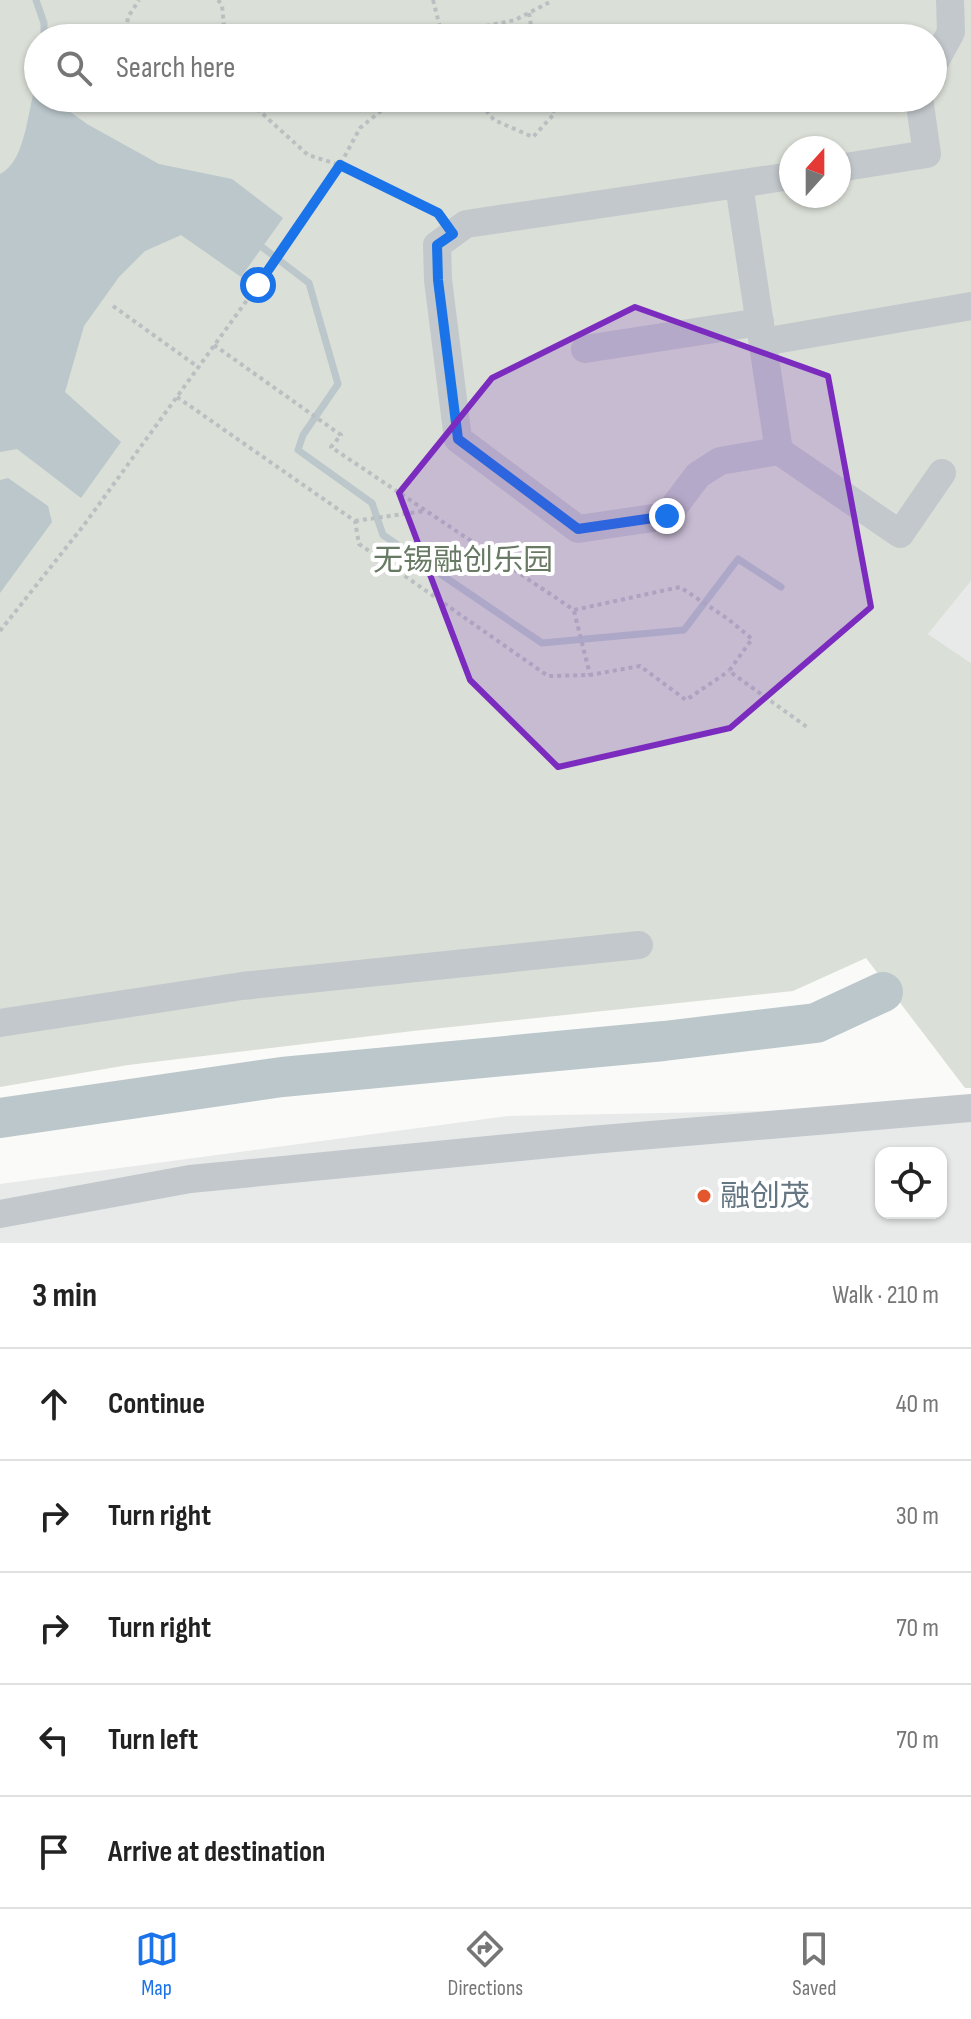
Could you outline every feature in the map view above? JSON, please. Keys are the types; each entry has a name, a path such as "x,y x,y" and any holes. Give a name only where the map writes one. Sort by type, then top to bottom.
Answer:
{"lane":[{"path":"947,39 951,32 950,0"},
{"path":"851,166 927,154 921,112"},
{"path":"779,178 466,224 437,245 458,439 578,529 667,516 698,475 720,461 779,451 900,534 942,473"},
{"path":"739,185 779,451"},
{"path":"585,349 761,332 971,306"},
{"path":"0,1023 242,986 639,945"},
{"path":"0,1214 190,1179 591,1140 971,1108"}],"path":[{"path":"127,24 139,0"},
{"path":"218,0 222,5 224,24"},
{"path":"433,0 439,24"},
{"path":"498,24 515,20 550,0"},
{"path":"529,13 531,24"},
{"path":"260,112 308,155 340,165 438,213 453,234"},
{"path":"0,631 84,525 258,285 340,165 360,128 380,112"},
{"path":"487,112 494,120 533,137 554,112"},
{"path":"113,306 198,367"},
{"path":"214,345 335,429 341,435 331,447 574,610 590,675"},
{"path":"177,397 355,521 426,511"},
{"path":"355,521 359,544 548,676 590,675 640,666 686,700 729,671 752,639 680,587 574,610"},
{"path":"729,671 807,727"}],"highlighted area":[{"path":"635,307 828,376 871,607 730,728 558,767 470,680 399,493 492,378"}],"shaded area":[{"path":"29,112 70,112 159,164 232,179 283,218 241,277 181,235 145,251 119,277 84,326 65,392 121,442 81,498 17,449 0,452 0,174 16,157"},
{"path":"8,478 48,506 52,522 0,593 0,480"},
{"path":"971,581 971,663 928,634"},
{"path":"971,1107 971,1243 0,1243 0,1184 508,1116"}],"green space":[{"name":"无锡融创乐园","path":"0,0 971,0 971,581 928,634 971,663 971,1088 965,1088 866,958 793,991 128,1065 0,1087"}],"waterway":[{"path":"36,0 44,24"},
{"path":"262,247 309,283 338,384 303,435 298,450 372,503 383,535 542,643 684,630 738,559 781,587"},
{"path":"0,1118 282,1077 664,1041 816,1023 883,992"}],"place":[{"name":"融创茂","path":"704,1196"}],"route":[{"path":"258,285 340,165 438,213 453,234 437,245 438,280 458,439 578,529 667,516"}]}
